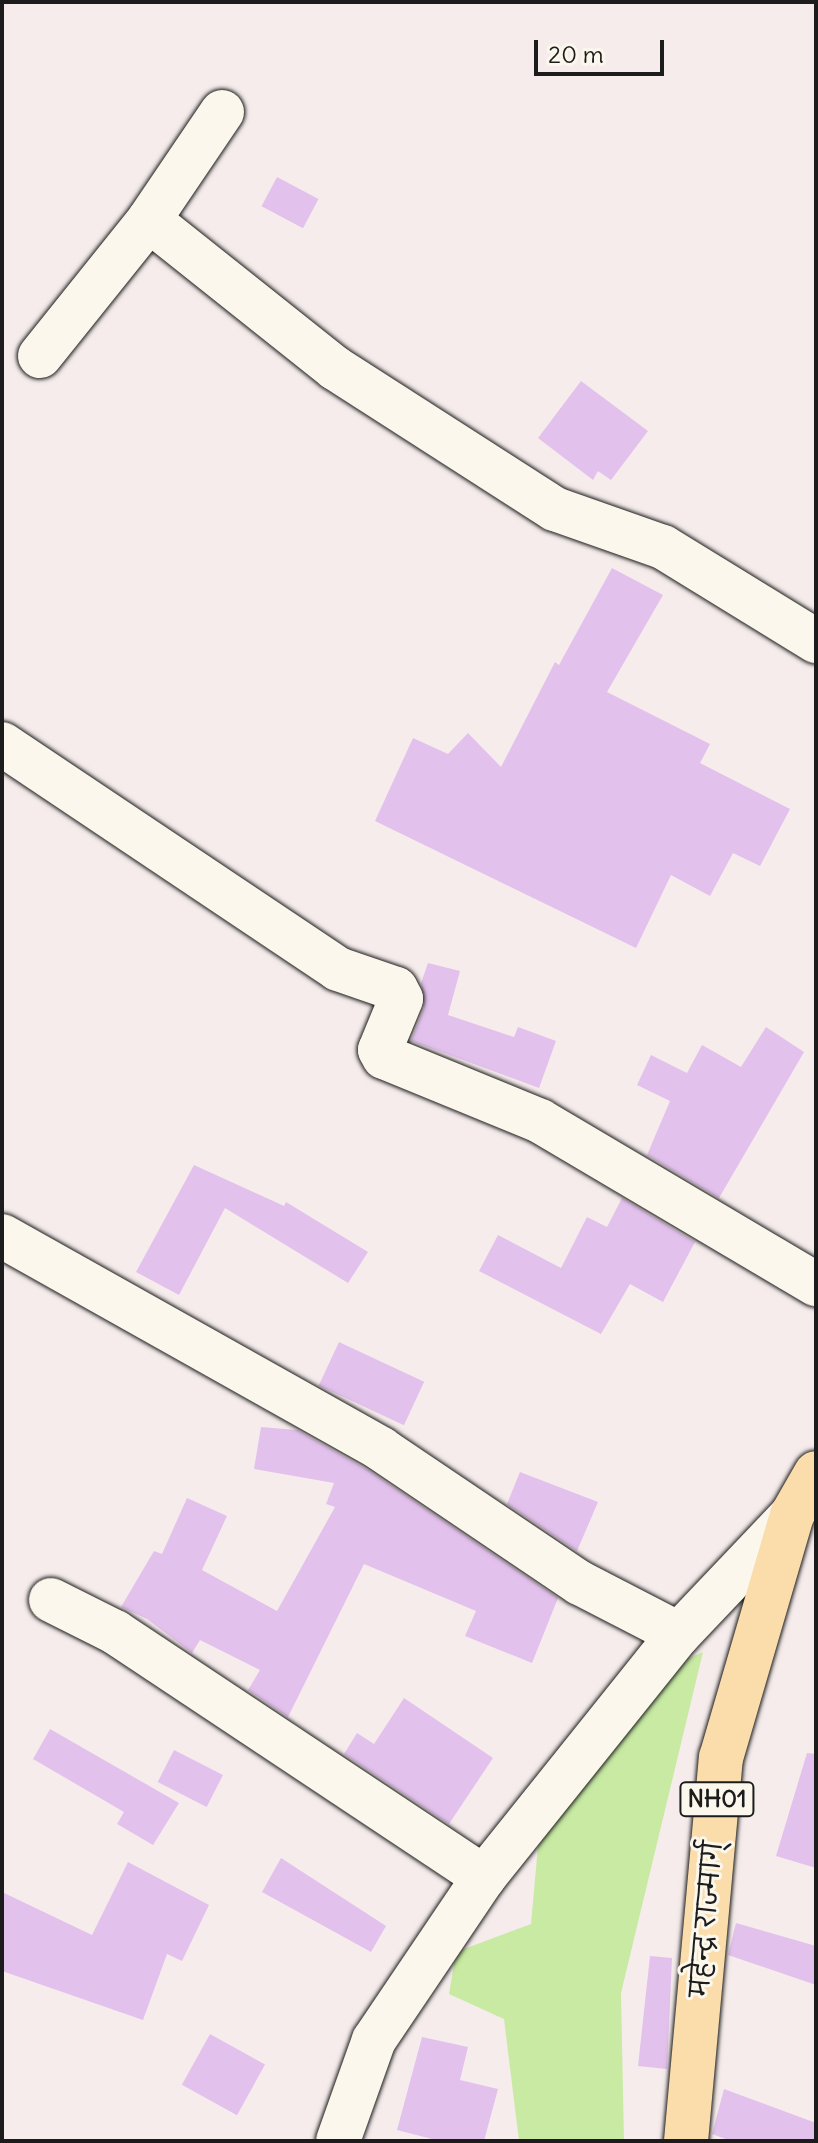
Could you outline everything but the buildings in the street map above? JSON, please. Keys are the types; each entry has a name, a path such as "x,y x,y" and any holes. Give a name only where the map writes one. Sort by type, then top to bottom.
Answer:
{"highway":[{"name":"महेन्द्र राज्मार्ग्","path":"686,2141 721,1758 792,1515 816,1473"}],"street":[{"path":"40,356 149,220 222,112"},
{"path":"149,220 335,368 555,509 663,547 816,641"},
{"path":"2,744 338,969 396,989 401,999 380,1050 384,1057 540,1121 816,1284"},
{"path":"2,1236 347,1429 580,1583 679,1634"},
{"path":"338,2141 374,2040 484,1877 679,1634 792,1515"},
{"path":"51,1600 115,1632 484,1877"}],"green space":[{"path":"703,1652 621,1993 624,2141 519,2141 504,2019 449,1994 456,1952 531,1924 538,1846 664,1669"}]}
